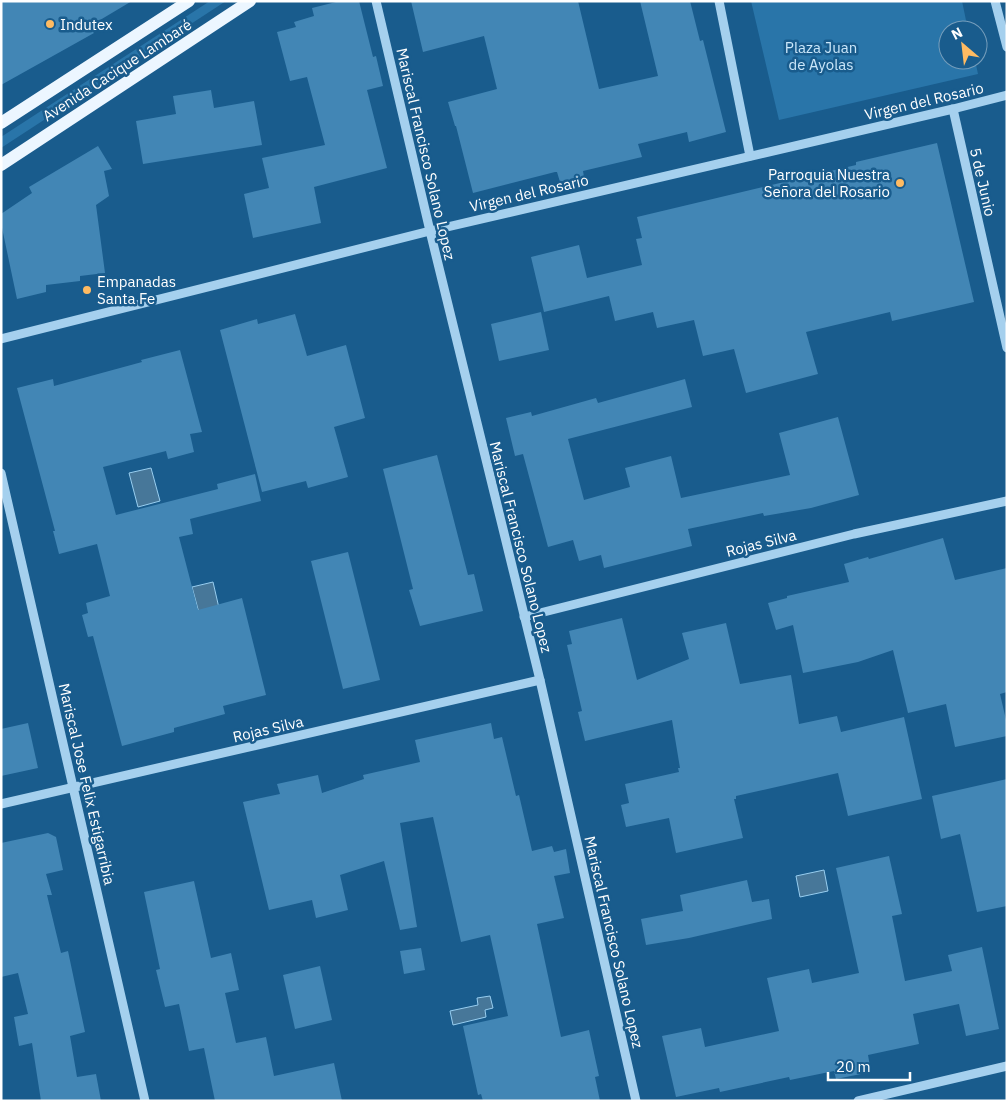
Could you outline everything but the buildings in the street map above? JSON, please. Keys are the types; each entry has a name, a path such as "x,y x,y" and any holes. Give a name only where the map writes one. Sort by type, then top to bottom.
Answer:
{"main road":[{"name":"Avenida Cacique Lambaré","path":"1,123 189,1"},
{"name":"Avenida Cacique Lambaré","path":"1,165 250,1"}],"street":[{"name":"Mariscal Francisco Solano Lopez","path":"376,1 430,231 540,680 636,1101"},
{"path":"720,1 750,156"},
{"path":"995,1 1007,47"},
{"name":"Virgen del Rosario","path":"1,339 430,231 1007,95"},
{"name":"5 de Junio","path":"953,109 1007,348"},
{"name":"Mariscal Jose Felix Estigarribia","path":"1,473 145,1101"},
{"name":"Rojas Silva","path":"524,617 854,534 1007,501"},
{"name":"Rojas Silva","path":"1,804 540,680"},
{"path":"858,1101 1007,1066"}],"green space":[{"path":"210,1 226,1 1,148 1,137"},
{"name":"Plaza Juan de Ayolas","path":"751,1 962,1 966,20 938,20 938,70 977,70 978,74 779,120"}],"shaded area":[{"path":"151,468 160,501 138,507 129,473"},
{"path":"213,582 219,608 199,613 192,587"},
{"path":"824,870 828,891 800,897 796,876"},
{"path":"490,996 493,1008 485,1010 486,1017 453,1025 450,1011 478,1005 477,998"}],"place":[{"name":"Indutex","path":"50,24"},
{"name":"Parroquia Nuestra Señora del Rosario","path":"900,183"},
{"name":"Empanadas Santa Fe","path":"87,290"}]}
